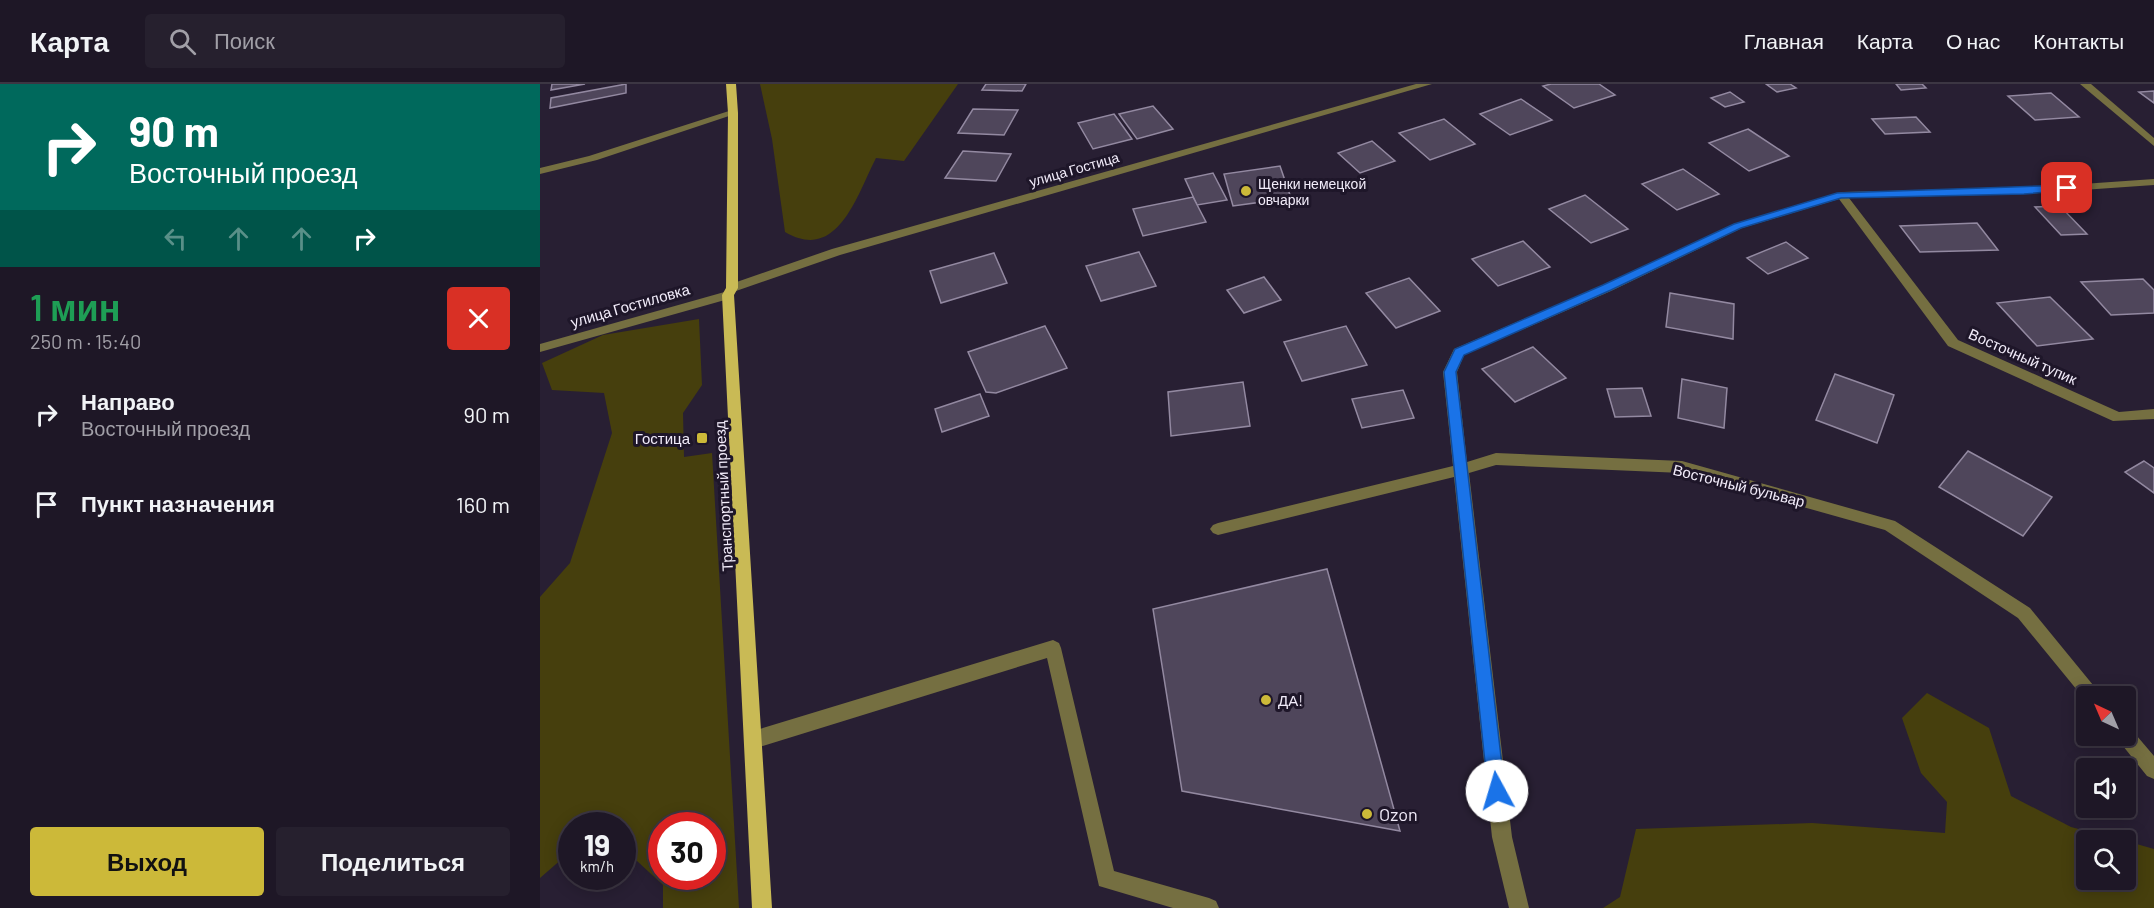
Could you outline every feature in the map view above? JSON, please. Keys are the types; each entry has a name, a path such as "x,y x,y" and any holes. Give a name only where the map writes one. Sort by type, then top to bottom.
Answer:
{"main road":[{"name":"Транспортный проезд","path":"730,84 733,113 730,291 762,908"}],"street":[{"name":"улица Гостица","path":"730,291 836,252 1427,84"},
{"path":"2085,84 2154,143"},
{"path":"540,171 594,158 733,113"},
{"path":"1519,908 1502,837 1450,372 1459,352 1607,288 1738,226 1840,195 2024,191 2154,182"},
{"name":"Восточный тупик","path":"1840,195 1953,343 2118,417 2154,414"},
{"name":"улица Гостиловка","path":"540,348 730,291"},
{"name":"Восточный бульвар","path":"1218,529 1461,470 1496,459 1682,467 1890,525 2024,613 2085,686"},
{"path":"753,740 1053,648 1106,879 1209,908"},
{"path":"2134,746 2154,770"}],"shaded area":[{"path":"760,84 958,84 904,161 876,158 853,206 843,220 832,232 819,239 803,239 785,232 772,139"},
{"path":"699,319 702,385 683,413 684,457 712,453 739,908 663,908 663,890 726,890 726,812 648,812 648,871 636,860 636,812 558,812 558,862 540,878 540,597 570,563 612,433 604,393 552,390 542,363 603,335"},
{"path":"1927,693 1989,728 2011,796 2071,827 2082,830 2076,830 2076,890 2136,890 2136,844 2154,849 2154,908 1603,908 1620,897 1636,829 1812,823 1945,833 1947,802 1921,773 1902,718"}],"building":[{"path":"552,84 585,84 551,90"},
{"path":"626,84 626,93 550,108 551,98"},
{"path":"986,84 1026,84 1022,91 982,90"},
{"path":"1599,84 1615,95 1574,108 1543,86"},
{"path":"1766,84 1790,84 1796,88 1777,92"},
{"path":"1896,84 1922,84 1926,88 1901,90"},
{"path":"2154,91 2154,103 2139,92"},
{"path":"1730,92 1744,102 1725,107 1711,98"},
{"path":"2051,93 2079,117 2035,120 2008,96"},
{"path":"1521,99 1552,120 1510,135 1480,114"},
{"path":"1153,106 1173,129 1137,139 1119,114"},
{"path":"973,109 1018,110 1004,135 958,133"},
{"path":"1114,114 1132,139 1093,149 1078,123"},
{"path":"1916,117 1930,132 1885,134 1872,119"},
{"path":"1444,119 1475,144 1430,160 1399,133"},
{"path":"1748,129 1789,156 1749,171 1709,143"},
{"path":"1372,141 1395,161 1360,173 1338,153"},
{"path":"963,151 1011,154 996,181 945,178"},
{"path":"1280,166 1291,198 1233,206 1224,174"},
{"path":"1683,169 1719,194 1677,210 1642,184"},
{"path":"1213,173 1227,200 1197,205 1185,179"},
{"path":"1585,195 1628,229 1591,243 1549,209"},
{"path":"1193,197 1206,222 1143,236 1133,209"},
{"path":"2060,206 2087,234 2061,235 2035,207"},
{"path":"1977,223 1998,250 1920,252 1900,226"},
{"path":"1523,241 1550,267 1498,286 1472,259"},
{"path":"1786,242 1808,258 1768,274 1747,258"},
{"path":"1139,252 1156,286 1101,301 1086,266"},
{"path":"994,253 1007,283 941,303 930,271"},
{"path":"1264,277 1281,300 1244,313 1227,290"},
{"path":"1409,278 1440,311 1396,328 1366,293"},
{"path":"2143,279 2154,290 2154,313 2111,315 2081,282"},
{"path":"1670,293 1734,304 1733,339 1666,327"},
{"path":"2050,297 2093,339 2037,346 1997,303"},
{"path":"1045,326 1067,368 996,393 986,392 968,352"},
{"path":"1346,326 1367,365 1302,381 1284,342"},
{"path":"1533,347 1566,378 1515,402 1482,369"},
{"path":"1835,374 1894,395 1877,443 1816,420"},
{"path":"1682,379 1727,388 1724,428 1678,418"},
{"path":"1243,382 1250,426 1171,436 1168,392"},
{"path":"1642,388 1651,416 1615,417 1607,389"},
{"path":"1403,390 1414,418 1362,428 1352,399"},
{"path":"980,394 989,416 942,432 935,409"},
{"path":"1968,451 2052,497 2023,536 1939,487"},
{"path":"2144,461 2154,468 2154,493 2125,472"},
{"name":"ДА!","path":"1327,569 1400,831 1182,791 1153,609"}],"place":[{"name":"Щенки немецкой овчарки","path":"1246,191"},
{"name":"Гостица","path":"702,438"},
{"name":"ДА!","path":"1266,700"},
{"name":"Ozon","path":"1367,814"}],"route":[{"path":"1497,791 1450,372 1459,352 1607,288 1738,226 1840,195 2067,188"}]}
